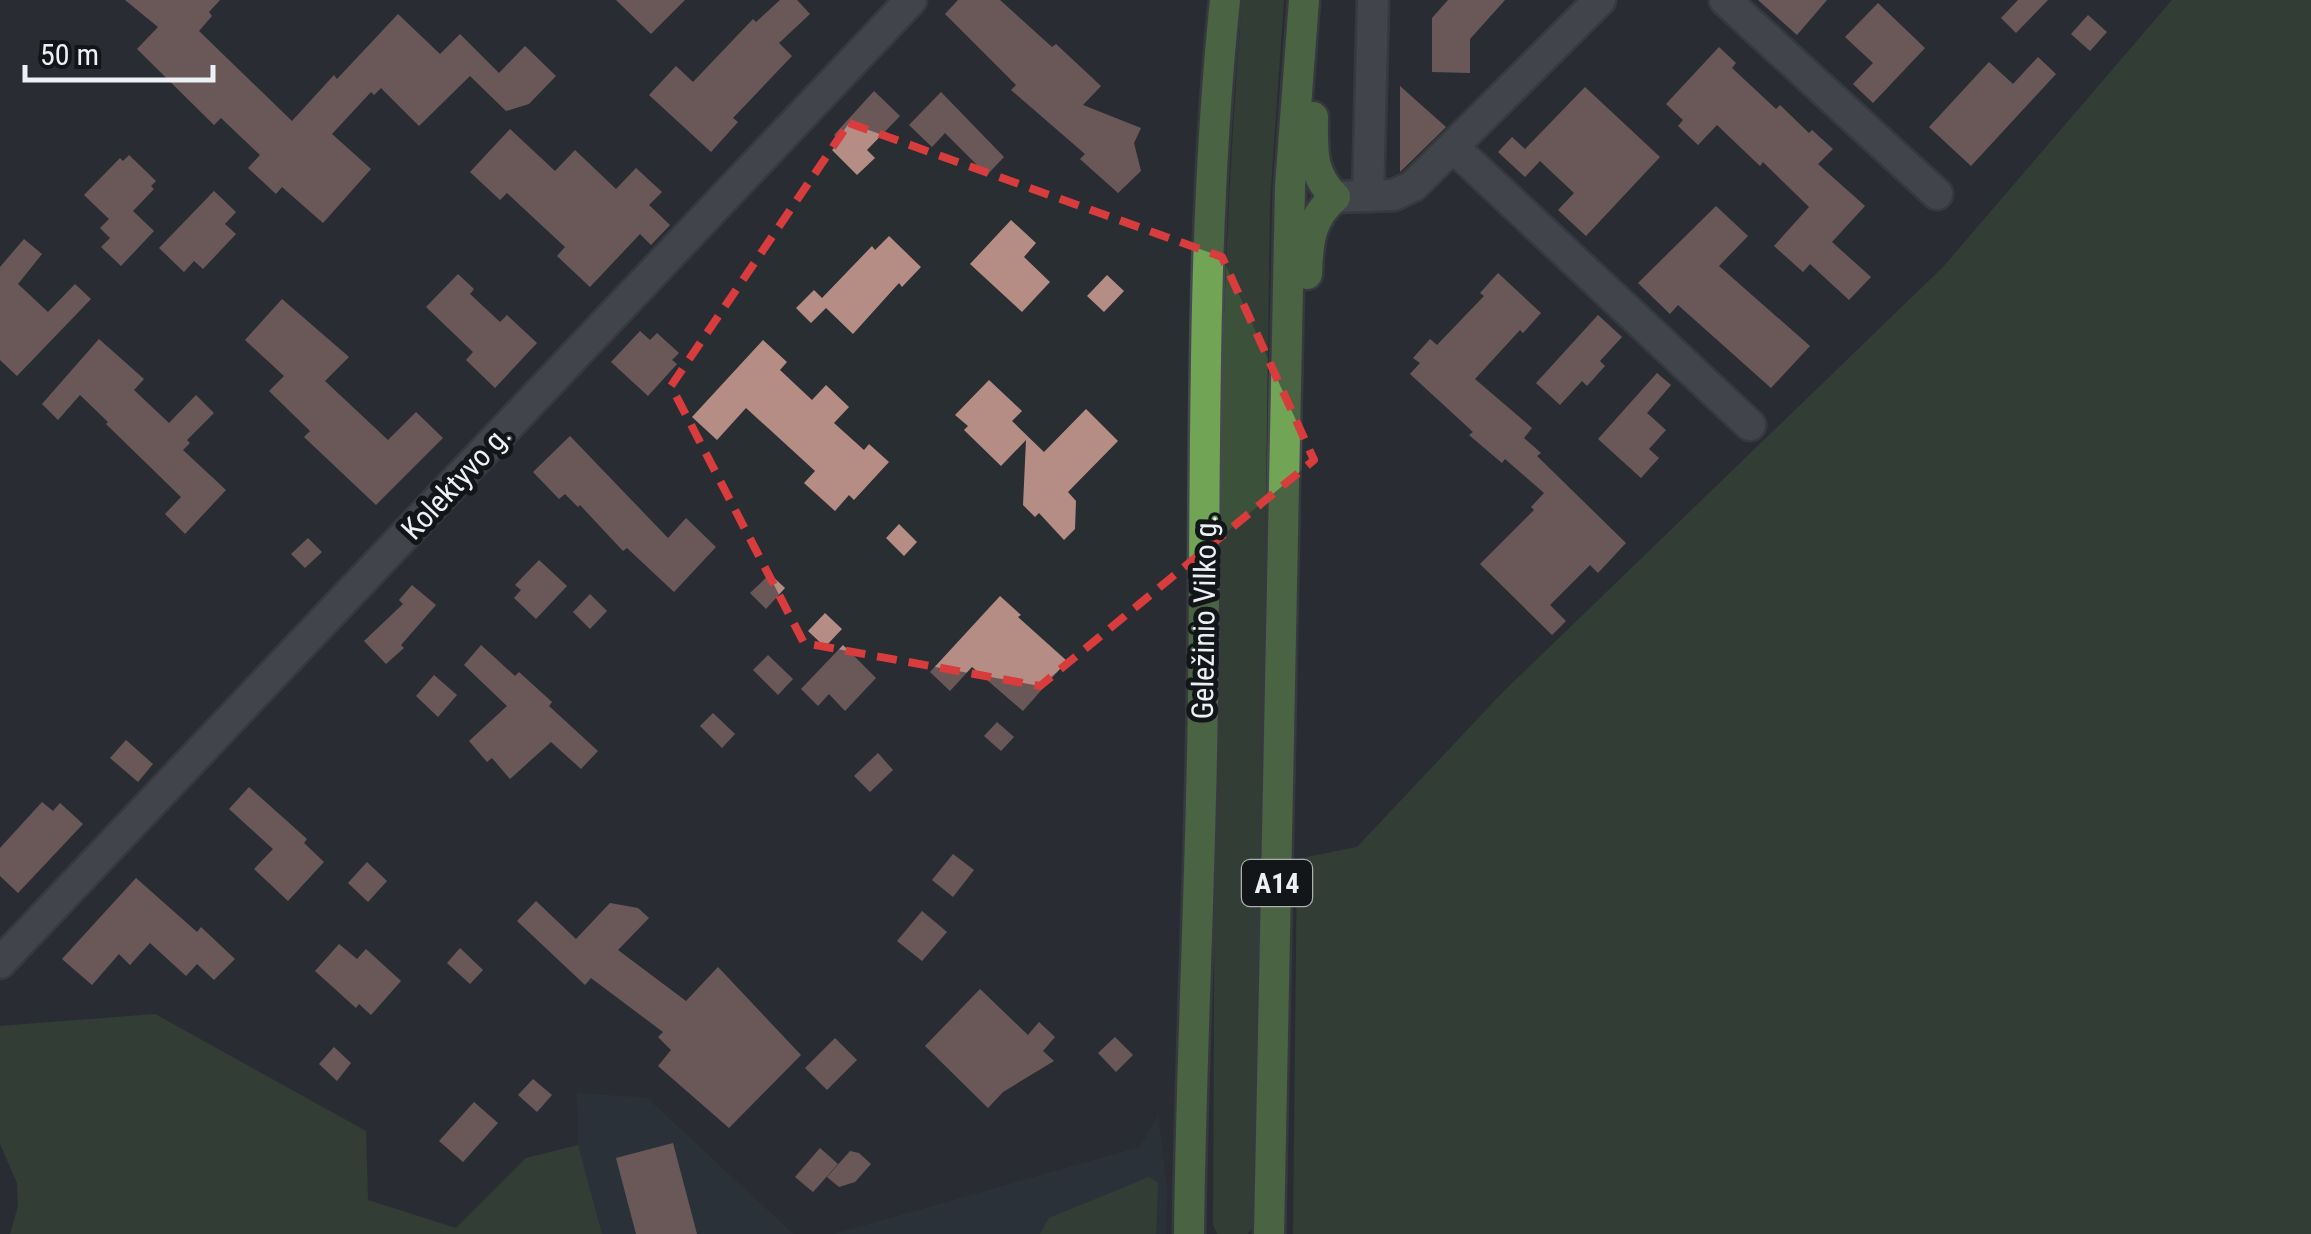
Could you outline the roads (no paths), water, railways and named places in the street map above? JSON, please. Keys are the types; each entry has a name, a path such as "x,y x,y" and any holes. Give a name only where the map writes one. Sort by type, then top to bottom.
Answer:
{"highway":[{"name":"Geležinio Vilko g.","path":"1189,1234 1190,1093 1202,844 1206,378 1225,0"},
{"path":"1286,394 1305,329 1310,234 1322,208 1335,196 1321,184 1313,166 1317,64 1304,0"},
{"name":"A14","path":"1269,1234 1290,186 1304,0"}],"street":[{"name":"Kolektyvo g.","path":"0,963 911,0"},
{"path":"1368,196 1373,0"},
{"path":"1335,196 1403,193 1423,178 1600,0"},
{"path":"1725,0 1937,194"},
{"path":"1453,147 1750,425"}]}
